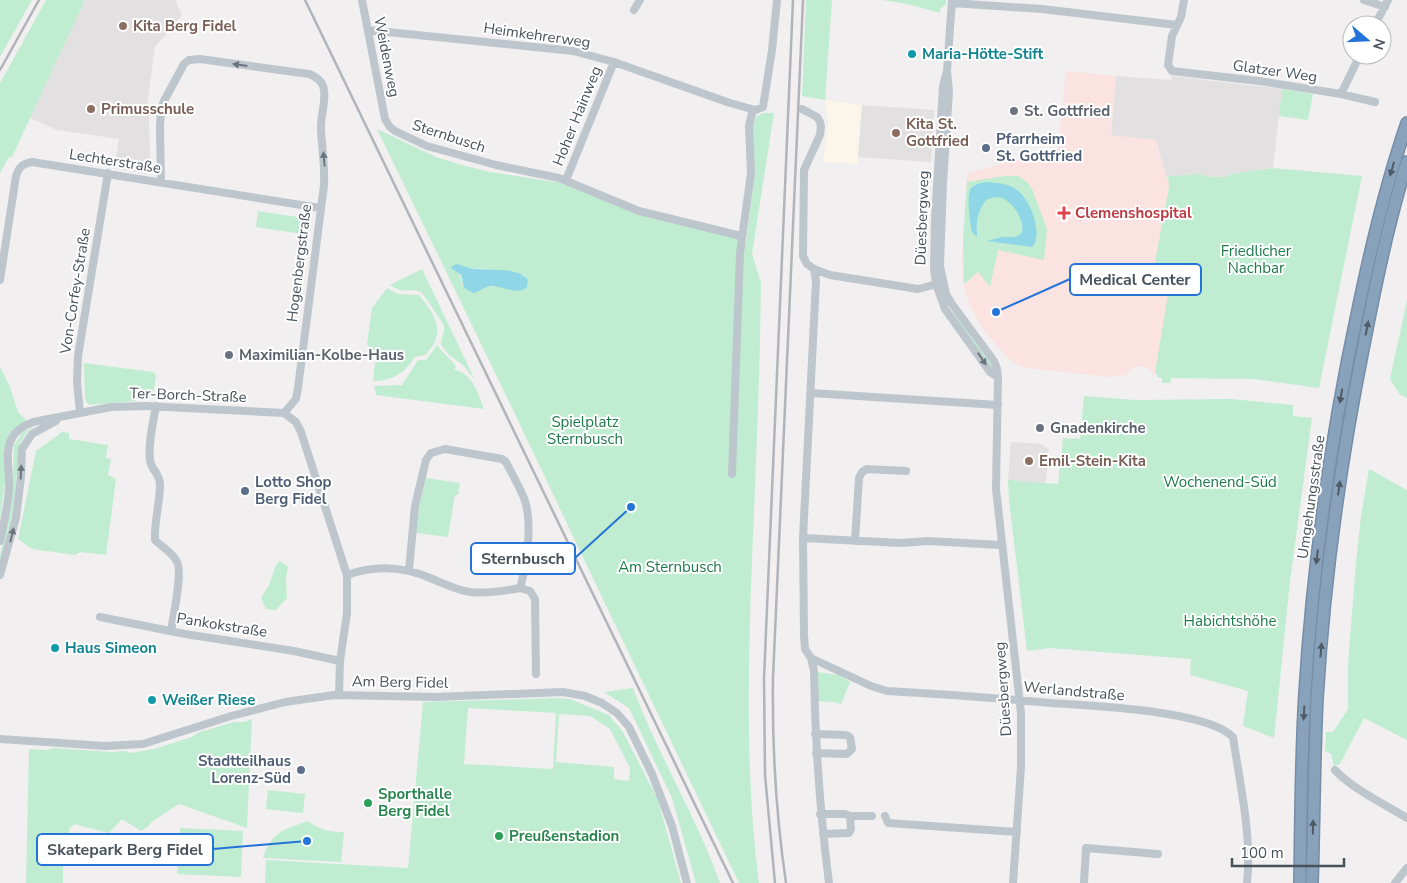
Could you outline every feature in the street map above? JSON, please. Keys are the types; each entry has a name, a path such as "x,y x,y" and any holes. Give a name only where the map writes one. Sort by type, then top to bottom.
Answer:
{"highway":[{"name":"Umgehungsstraße","path":"1299,880 1305,694 1321,524 1336,424 1361,295 1386,190 1407,123"},
{"name":"Umgehungsstraße","path":"1313,880 1317,698 1326,592 1335,517 1345,444 1368,324 1390,225 1407,162"}],"street":[{"name":"Weidenweg","path":"362,0 385,119"},
{"path":"634,10 640,0"},
{"path":"732,474 741,236 751,173 749,126 755,110 763,107 772,50 777,0"},
{"path":"952,2 1042,9 1177,25 1181,17 1184,0"},
{"path":"1364,0 1387,3 1380,15"},
{"name":"Düesbergweg","path":"952,2 947,71 943,86 934,268 945,308 990,372 998,377 995,471 1001,545 1020,700 1021,767 1013,883"},
{"name":"Glatzer Weg","path":"1177,25 1172,36 1168,65 1170,70 1178,73 1259,81 1341,94 1375,102"},
{"name":"Heimkehrerweg","path":"368,30 573,51 614,62 755,110"},
{"name":"Hogenbergstraße","path":"161,182 161,110 168,92 184,64 189,60 200,59 309,74 316,77 321,83 324,91 321,129 324,168 320,208 296,400 284,413"},
{"name":"Hoher Hainweg","path":"566,180 614,62"},
{"path":"1341,94 1355,65"},
{"path":"802,109 817,116 821,127 820,135 804,170 803,256 807,264 830,275 918,289 939,283"},
{"name":"Sternbusch","path":"385,119 395,131 427,146 496,165 566,180 639,212 741,236"},
{"name":"Lechterstraße","path":"0,280 16,176 24,164 32,162 320,208"},
{"name":"Von-Corfey-Straße","path":"80,413 77,382 78,356 108,173"},
{"path":"814,269 816,281 803,538 804,635 805,649 811,658 814,671 815,734 820,814 829,883"},
{"path":"811,393 998,405"},
{"path":"156,406 150,453 150,463 159,475 160,485 154,531 155,540 179,563 180,573 171,631"},
{"name":"Ter-Borch-Straße","path":"0,541 8,504 10,476 8,448 12,437 25,425 111,407 156,406 284,413"},
{"path":"284,413 296,422 302,432 347,576 347,613 340,661 339,695"},
{"name":"Ter-Borch-Straße","path":"0,575 16,518 22,448 32,434 62,417"},
{"path":"409,570 415,506 426,460 431,453 445,449 488,455 506,462 527,508 526,568 520,588"},
{"path":"856,541 862,472 867,469 906,471"},
{"path":"803,538 901,543 928,541 1001,545"},
{"path":"347,576 363,569 409,570 448,586 470,592 494,592 520,588 530,591 535,599 536,674"},
{"name":"Pankokstraße","path":"100,618 294,651 340,661"},
{"name":"Werlandstraße","path":"811,658 871,686 887,691 1020,700 1170,715 1202,721 1226,730 1233,737 1249,852 1247,883"},
{"name":"Am Berg Fidel","path":"0,740 106,746 143,744 231,716 285,702 339,695 436,697 563,692 585,696 602,703 618,714 629,727 672,826 687,883"},
{"path":"815,734 846,735 852,741 852,749 847,754 816,753"},
{"path":"1335,770 1346,780 1407,818"},
{"path":"820,814 872,816"},
{"path":"823,834 849,833 851,829 850,816"},
{"path":"884,816 888,823 1017,832"},
{"path":"1084,883 1086,848 1158,854"},
{"path":"1395,883 1407,868"}],"shaded area":[{"name":"Primusschule","path":"85,0 175,0 182,15 155,47 148,100 151,173 147,174 114,168 119,139 57,130 30,118"},
{"name":"Clemenshospital","path":"1066,71 1116,76 1111,135 1156,140 1169,187 1153,272 1171,276 1155,376 1148,368 1138,366 1125,375 1109,377 1025,368 1016,364 1009,359 984,331 970,306 965,291 962,275 962,257 967,173 1058,149"},
{"path":"1116,76 1171,80 1172,76 1282,89 1273,168 1230,174 1227,177 1211,177 1199,174 1168,176 1167,180 1156,140 1111,136"},
{"path":"825,100 862,105 858,164 823,162 828,122"},
{"name":"Kita St. Gottfried","path":"862,105 934,110 931,162 858,157"},
{"name":"Emil-Stein-Kita","path":"1011,442 1043,444 1044,447 1049,448 1046,483 1008,480"}],"green space":[{"path":"0,0 32,0 0,57"},
{"path":"46,0 85,0 12,157 9,157 0,173 0,83"},
{"path":"806,0 832,0 825,100 802,96"},
{"path":"883,0 946,0 946,4 940,9 940,13"},
{"path":"1282,89 1313,94 1308,120 1279,116"},
{"path":"763,113 774,113 752,254 761,283 749,697 750,772 759,883 739,883 377,129 436,157 490,172 561,183 639,215 739,239 746,244 755,171 752,142 753,125 756,117","holes":["470,268 524,275 528,280 528,284 485,287 477,292 463,286 459,273"]},
{"name":"Friedlicher Nachbar","path":"1273,168 1362,176 1319,388 1254,379 1171,378 1170,383 1162,383 1162,378 1157,377 1155,373 1171,276 1153,272 1169,187 1168,176 1199,174 1211,177 1227,177 1230,174"},
{"path":"1004,176 1018,176 1027,182 1033,191 1047,229 1044,260 998,250 990,287 978,272 964,284 963,239 967,182"},
{"path":"258,211 311,219 309,235 256,227"},
{"path":"422,269 475,380 464,366 448,354 441,345 444,326 421,292 399,290 390,285"},
{"path":"387,288 398,294 419,295 434,317 437,325 436,339 425,355 415,357 402,372 386,380 373,381 376,356 367,344 372,308"},
{"path":"1407,301 1407,398 1400,395 1390,379"},
{"path":"954,312 983,349 994,368 992,369 951,315"},
{"path":"437,345 454,364 456,367 454,370 460,371 470,379 484,409 376,395 374,386 402,385 418,360 426,360"},
{"path":"84,363 153,372 156,375 154,390 136,399 136,401 89,405 85,400"},
{"path":"0,367 10,387 18,412 26,420 8,438 5,445 6,474 0,520"},
{"path":"1084,396 1135,400 1232,399 1293,405 1293,416 1312,418 1290,581 1274,738 1243,726 1248,691 1190,675 1191,659 1050,648 1027,651 1008,480 1058,484 1063,438 1080,439"},
{"path":"37,425 27,432 20,443 13,512 0,562 11,505 14,445 23,432"},
{"path":"62,432 69,433 69,439 108,445 106,458 111,459 108,475 116,479 106,555 80,552 75,555 32,549 18,539 36,451"},
{"path":"1369,469 1407,490 1407,740 1364,718 1340,764 1334,766 1331,754 1325,751 1326,732 1333,732 1348,709 1348,664 1356,562"},
{"path":"426,478 460,483 458,495 455,495 448,537 416,533 419,507"},
{"path":"279,561 288,566 286,579 287,598 276,610 266,609 261,598 269,585"},
{"path":"817,672 839,675 850,682 841,704 817,701"},
{"path":"633,688 700,834 720,883 696,883 672,798 629,708 604,692"},
{"path":"557,698 570,699 609,715 623,732 658,800 681,883 265,883 266,860 408,868 423,702","holes":["468,708 556,713 553,769 464,764","559,714 590,716 610,729 630,768 629,781 614,779 614,767 556,762"]},
{"path":"252,719 247,828 179,804 141,831 122,819 109,833 74,824 69,829 71,842 63,856 63,883 26,883 29,749 47,750 53,748 111,752 126,751 130,753 154,749 192,737 197,733 234,722 244,722"},
{"path":"268,790 305,794 303,813 266,809"},
{"path":"308,821 325,830 344,832 341,862 263,858 270,842 275,837 286,829"},
{"path":"180,828 243,831 241,877 177,874"}],"water":[{"path":"986,182 1010,186 1022,194 1027,201 1034,217 1037,234 1032,247 987,241 1002,237 1016,237 1022,233 1022,223 1018,213 1011,204 1000,197 986,200 978,217 977,237 972,232 969,209 970,191 974,186"},
{"path":"457,264 472,268 505,270 519,273 528,280 527,287 523,290 515,291 489,286 473,293 464,288 461,275 451,268"}],"railway":[{"path":"0,70 39,0"},
{"path":"305,0 733,883"},
{"path":"775,883 765,775 764,678 793,0"},
{"path":"786,883 775,780 773,678 803,0"}],"place":[{"name":"Kita Berg Fidel","path":"123,26"},
{"name":"Maria-Hötte-Stift","path":"912,54"},
{"name":"Primusschule","path":"91,109"},
{"name":"St. Gottfried","path":"1014,111"},
{"name":"Kita St. Gottfried","path":"896,133"},
{"name":"Pfarrheim St. Gottfried","path":"986,148"},
{"name":"Clemenshospital","path":"1064,213"},
{"name":"Medical Center","path":"996,312"},
{"name":"Maximilian-Kolbe-Haus","path":"229,355"},
{"name":"Gnadenkirche","path":"1040,428"},
{"name":"Emil-Stein-Kita","path":"1029,461"},
{"name":"Lotto Shop Berg Fidel","path":"245,491"},
{"name":"Sternbusch","path":"631,507"},
{"name":"Haus Simeon","path":"55,648"},
{"name":"Weißer Riese","path":"152,700"},
{"name":"Stadtteilhaus Lorenz-Süd","path":"301,770"},
{"name":"Sporthalle Berg Fidel","path":"368,803"},
{"name":"Preußenstadion","path":"499,836"},
{"name":"Skatepark Berg Fidel","path":"307,841"}],"park label":[{"name":"Spielplatz Sternbusch","path":"585,430"},
{"name":"Wochenend-Süd","path":"1220,482"},
{"name":"Am Sternbusch","path":"670,567"},
{"name":"Habichtshöhe","path":"1230,621"}]}
